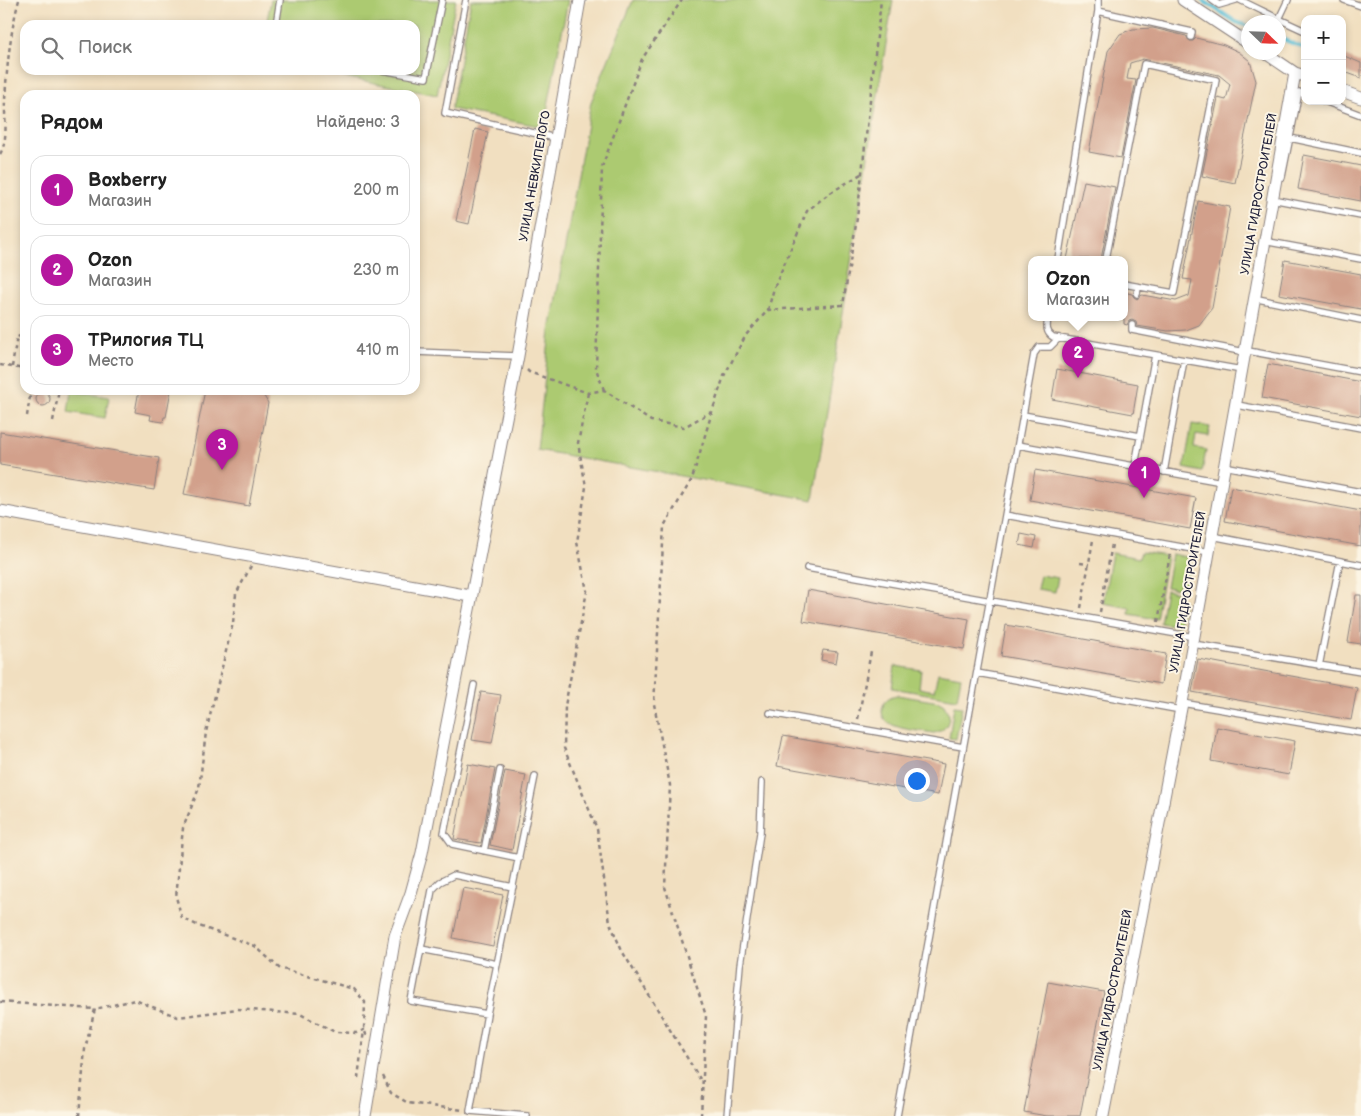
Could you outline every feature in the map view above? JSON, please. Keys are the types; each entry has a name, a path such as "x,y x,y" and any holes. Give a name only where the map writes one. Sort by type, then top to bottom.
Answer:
{"street":[{"name":"УЛИЦА НЕВКИПЕЛОГО","path":"365,1116 395,936 411,893 422,853 470,596 518,356 580,0"},
{"path":"1183,0 1241,38"},
{"path":"1277,60 1301,74"},
{"name":"УЛИЦА ГИДРОСТРОИТЕЛЕЙ","path":"1103,1116 1181,706 1242,370 1301,74"},
{"path":"1346,92 1361,98"},
{"path":"0,511 470,596"}],"lane":[{"path":"277,20 280,0"},
{"path":"410,75 426,78 442,0"},
{"path":"466,0 445,113 556,138"},
{"path":"1058,256 1098,11 1098,0"},
{"path":"1212,0 1219,5 1236,0"},
{"path":"1240,0 1271,15"},
{"path":"1281,15 1288,0"},
{"path":"1344,0 1361,6"},
{"path":"1098,11 1192,32 1191,37"},
{"path":"1286,22 1301,29"},
{"path":"1107,256 1144,64 1184,70 1216,80 1174,293 1128,285"},
{"path":"1301,93 1298,92 1237,405 1361,428"},
{"path":"1335,105 1361,115"},
{"path":"1290,138 1361,153"},
{"path":"1277,200 1361,216"},
{"path":"1269,242 1361,259"},
{"path":"1137,294 1138,287"},
{"path":"1258,299 1361,320"},
{"path":"1048,321 1047,330 1049,334 1058,338 1242,370"},
{"path":"1132,325 1132,330 1361,372"},
{"path":"897,1116 1036,350 1039,347 1050,347 1058,338"},
{"path":"420,352 518,356"},
{"path":"1134,466 1154,355"},
{"path":"1164,472 1184,360"},
{"path":"1023,415 1140,436"},
{"path":"1018,446 1222,482"},
{"path":"1224,466 1361,492"},
{"path":"1005,515 1209,552"},
{"path":"1212,536 1361,565"},
{"path":"1319,666 1340,561"},
{"path":"807,568 1098,620 1319,666 1361,672"},
{"path":"977,673 1361,733"},
{"path":"474,685 444,833 452,844 519,858"},
{"path":"770,712 963,747"},
{"path":"484,851 500,770"},
{"path":"527,1116 470,1110 487,1014 535,776"},
{"path":"727,1116 740,965 760,833 762,782"},
{"path":"487,1014 411,1001 432,890 440,882 454,875 513,888"},
{"path":"421,949 497,964"}],"path":[{"path":"0,154 4,139 8,52 20,0"},
{"path":"682,0 642,58 602,167 596,368 604,390 651,421 684,427 712,412"},
{"path":"768,310 843,305 857,218 880,0"},
{"path":"701,1116 701,1080 706,1016 665,887 670,785 654,704 664,526 692,479 724,376 746,335 768,310 774,288 807,211 827,195 862,174"},
{"path":"12,367 17,336 20,337"},
{"path":"518,356 529,372 588,393 604,390"},
{"path":"0,365 20,369"},
{"path":"588,393 578,443 586,487 577,542 587,591 565,706 564,748 597,829 610,923 622,951 701,1080"},
{"path":"27,416 30,395"},
{"path":"54,420 57,395"},
{"path":"1079,617 1094,531"},
{"path":"1098,620 1114,535"},
{"path":"1156,631 1172,545"},
{"path":"255,557 236,594 233,623 206,732 199,788 183,828 176,898 182,918 254,946 279,968 354,989 365,1002 358,1084"},
{"path":"1080,563 1089,564"},
{"path":"857,728 870,652"},
{"path":"856,695 863,696"},
{"path":"0,1002 95,1009 134,1000 178,1017 238,1009 300,1014 335,1032 356,1033 364,1030"},
{"path":"79,1116 85,1049 95,1009"},
{"path":"364,1030 368,1039"},
{"path":"383,1075 391,1094 408,1103 470,1110"}],"green space":[{"path":"271,0 456,0 437,95 420,92 420,90 411,90 333,75 420,75 420,20 267,20"},
{"path":"471,0 568,0 544,127 451,109"},
{"path":"633,0 893,0 813,500 537,450 550,331 591,102"},
{"path":"70,395 109,397 105,418 68,412"},
{"path":"1192,424 1210,427 1208,436 1196,434 1194,448 1206,450 1202,472 1184,468"},
{"path":"1141,552 1167,556 1156,619 1129,614 1130,608 1103,603 1112,553 1139,558"},
{"path":"1172,554 1191,558 1187,584 1181,584 1177,589 1166,587"},
{"path":"1040,575 1058,578 1055,592 1037,589"},
{"path":"1166,590 1177,592 1178,597 1184,600 1179,626 1160,623"},
{"path":"895,666 921,670 919,688 934,691 938,673 961,677 957,699 892,688"},
{"path":"897,695 939,702 944,705 949,715 947,725 934,733 891,724 885,720 882,714 883,706 888,698"},
{"path":"954,706 962,707 956,739 949,738"}],"building":[{"path":"1153,28 1186,36 1190,41 1196,38 1224,45 1241,54 1241,60 1250,61 1256,81 1235,183 1202,176 1218,98 1226,100 1230,84 1219,75 1143,59 1130,63 1127,79 1136,80 1121,158 1089,152 1108,51 1120,34 1133,29"},
{"path":"1346,57 1361,63 1361,78 1346,72"},
{"path":"475,129 488,132 469,224 456,221"},
{"path":"1304,155 1361,166 1361,201 1298,189"},
{"path":"1084,181 1115,187 1102,256 1068,256"},
{"path":"1198,201 1230,207 1212,308 1199,325 1186,330 1168,331 1137,326 1136,322 1132,320 1127,325 1124,324 1124,321 1128,321 1128,293 1137,299 1142,295 1176,301 1189,296 1192,280 1183,279"},
{"path":"1285,260 1361,274 1361,309 1279,294"},
{"path":"1268,364 1361,382 1361,416 1262,398"},
{"path":"1057,369 1138,384 1133,414 1052,399"},
{"path":"38,395 49,396 48,404 43,406 38,404 36,399"},
{"path":"138,395 170,395 166,417 164,417 163,422 150,420 151,415 135,412"},
{"path":"204,395 263,395 268,403 249,506 184,494"},
{"path":"0,432 159,458 154,490 0,465"},
{"path":"1035,470 1196,498 1190,529 1030,500"},
{"path":"1231,487 1361,511 1361,546 1225,521"},
{"path":"1021,534 1036,537 1034,548 1019,545"},
{"path":"808,590 969,619 964,649 803,621"},
{"path":"1356,595 1361,595 1361,644 1348,642"},
{"path":"1006,625 1166,654 1161,684 1001,656"},
{"path":"823,650 838,652 836,663 821,660"},
{"path":"1198,659 1357,688 1351,720 1192,692"},
{"path":"481,692 501,695 492,743 472,740"},
{"path":"1217,727 1295,741 1289,775 1211,761"},
{"path":"783,736 944,764 938,795 777,766"},
{"path":"468,764 495,769 481,843 454,839"},
{"path":"505,771 526,775 512,850 490,845"},
{"path":"463,888 503,895 493,946 453,938"},
{"path":"1048,982 1104,992 1080,1116 1047,1116 1024,1112"}],"waterway":[{"path":"1202,0 1241,24"},
{"path":"1286,40 1301,47"}],"place":[{"name":"Ozon","path":"1078,378"},
{"name":"ТРилогия ТЦ","path":"222,470"},
{"name":"Boxberry","path":"1144,498"}]}
